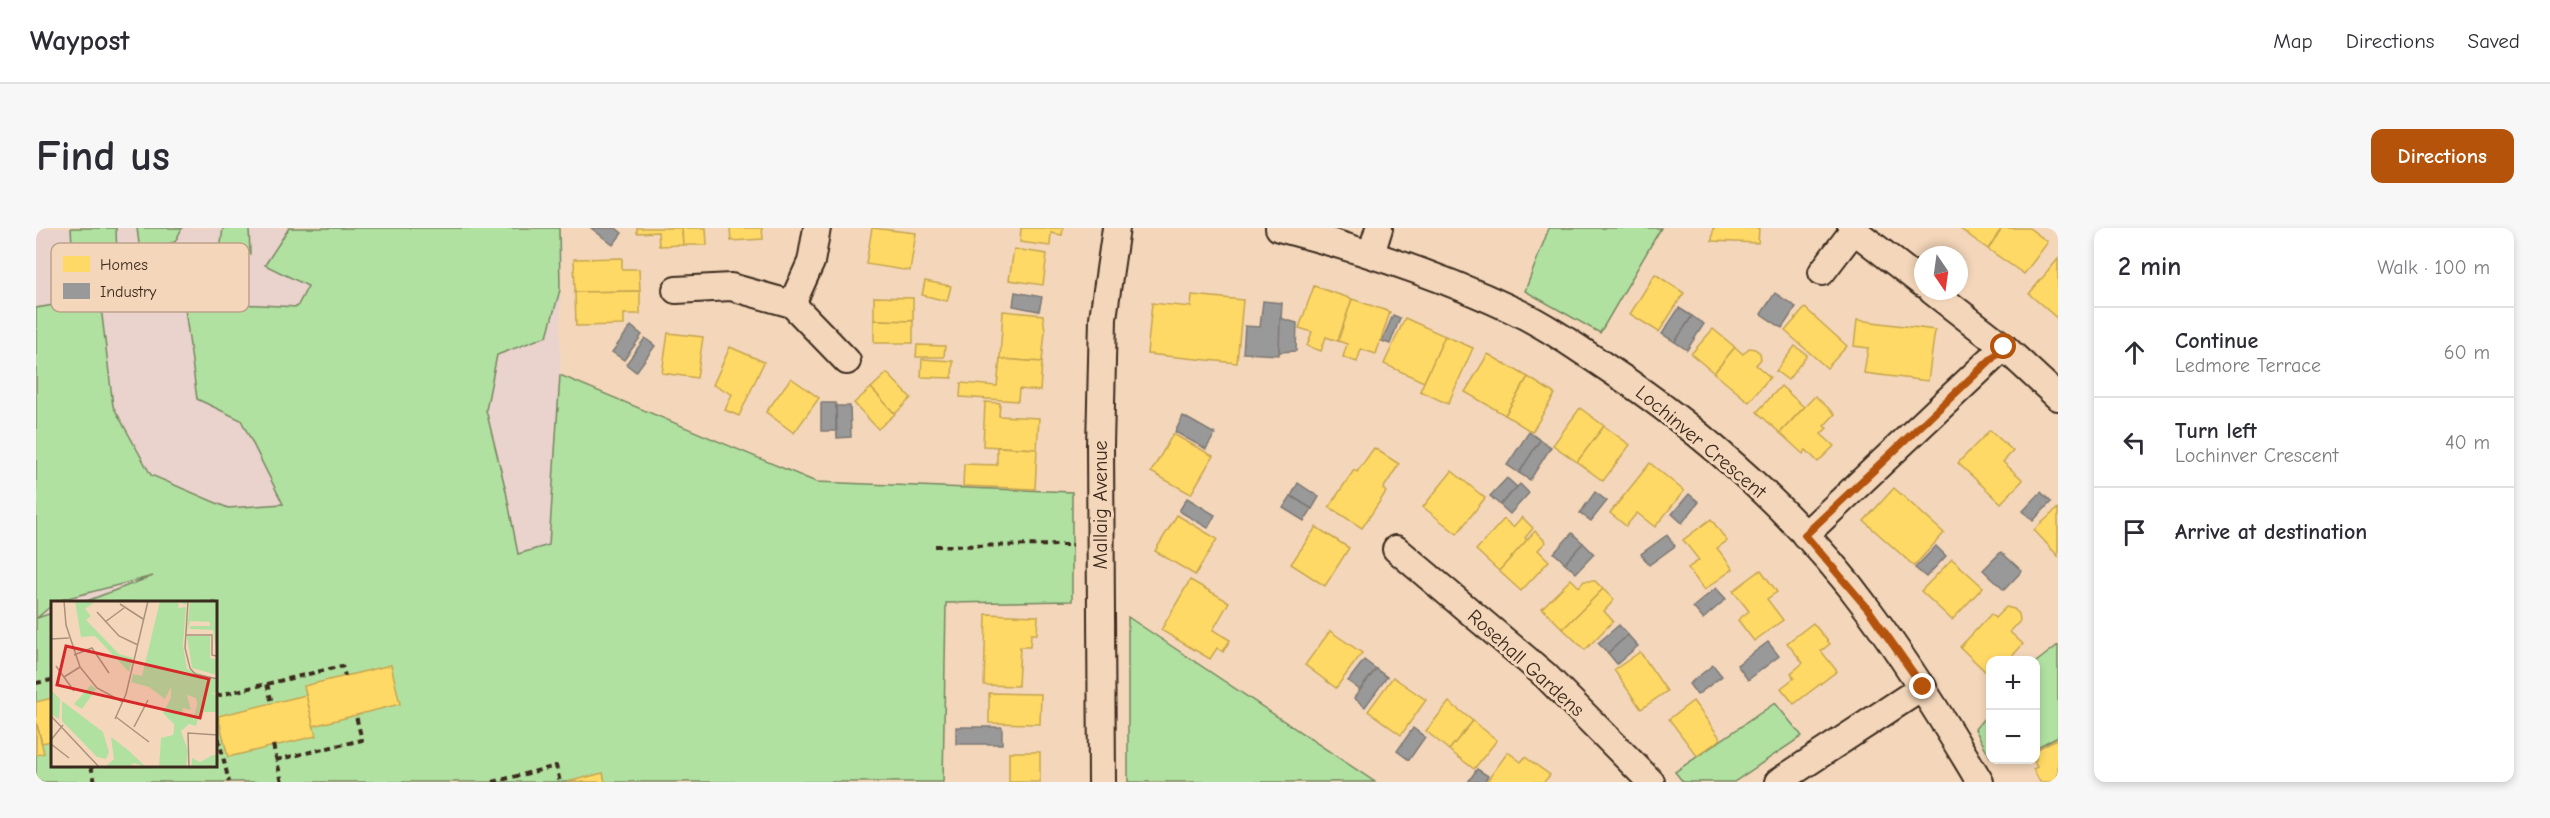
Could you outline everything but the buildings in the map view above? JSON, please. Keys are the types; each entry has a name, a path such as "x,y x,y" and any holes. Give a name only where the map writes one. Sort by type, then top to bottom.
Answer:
{"street":[{"path":"792,304 811,262 818,228"},
{"name":"Mallaig Avenue","path":"1102,782 1100,446 1104,318 1116,228"},
{"name":"Lochinver Crescent","path":"1279,228 1371,254 1443,279 1517,312 1588,354 1661,403 1737,468 1805,535 1868,609 1923,687 1980,782"},
{"path":"1371,254 1379,228"},
{"path":"1821,272 1853,229 1914,277"},
{"path":"676,290 731,287 792,304 847,361"},
{"path":"1944,300 2004,347 2058,397"},
{"path":"1805,535 2004,347"},
{"name":"Rosehall Gardens","path":"1396,549 1545,675 1651,782"},
{"path":"1778,782 1923,687"}],"path":[{"path":"935,546 1100,545"},
{"path":"218,696 342,666 345,676"},
{"path":"36,683 51,680"},
{"path":"267,684 272,703"},
{"path":"276,760 362,740 356,716"},
{"path":"218,736 229,782"},
{"path":"273,745 282,782"},
{"path":"493,782 556,766 560,782"},
{"path":"91,767 95,782"}],"shaded area":[{"path":"36,228 559,228 561,242 560,375 549,545 395,590 162,574 87,601 51,601 51,613 36,619"}],"green space":[{"path":"71,228 116,228 116,243 72,243"},
{"path":"137,228 182,228 175,242 139,243"},
{"path":"223,228 249,228 250,254 249,243 221,243"},
{"path":"289,228 559,228 560,290 547,336 497,355 486,410 506,491 518,554 549,545 560,375 816,482 1072,492 1072,601 946,603 943,782 36,782 36,308 51,306 51,312 102,312 113,406 151,475 228,508 283,504 241,420 197,399 185,312 249,312 249,304 297,307 308,286 265,265"},
{"path":"1549,228 1661,228 1600,333 1525,291"},
{"path":"1128,617 1375,782 1128,782"},
{"path":"2058,645 2058,736 2040,746 2040,710 2040,659"},
{"path":"1775,703 1802,736 1734,782 1683,782 1675,772"},
{"path":"1986,716 1986,750 1975,729"}],"route":[{"path":"1923,687 1868,609 1805,535 2004,347"}]}
